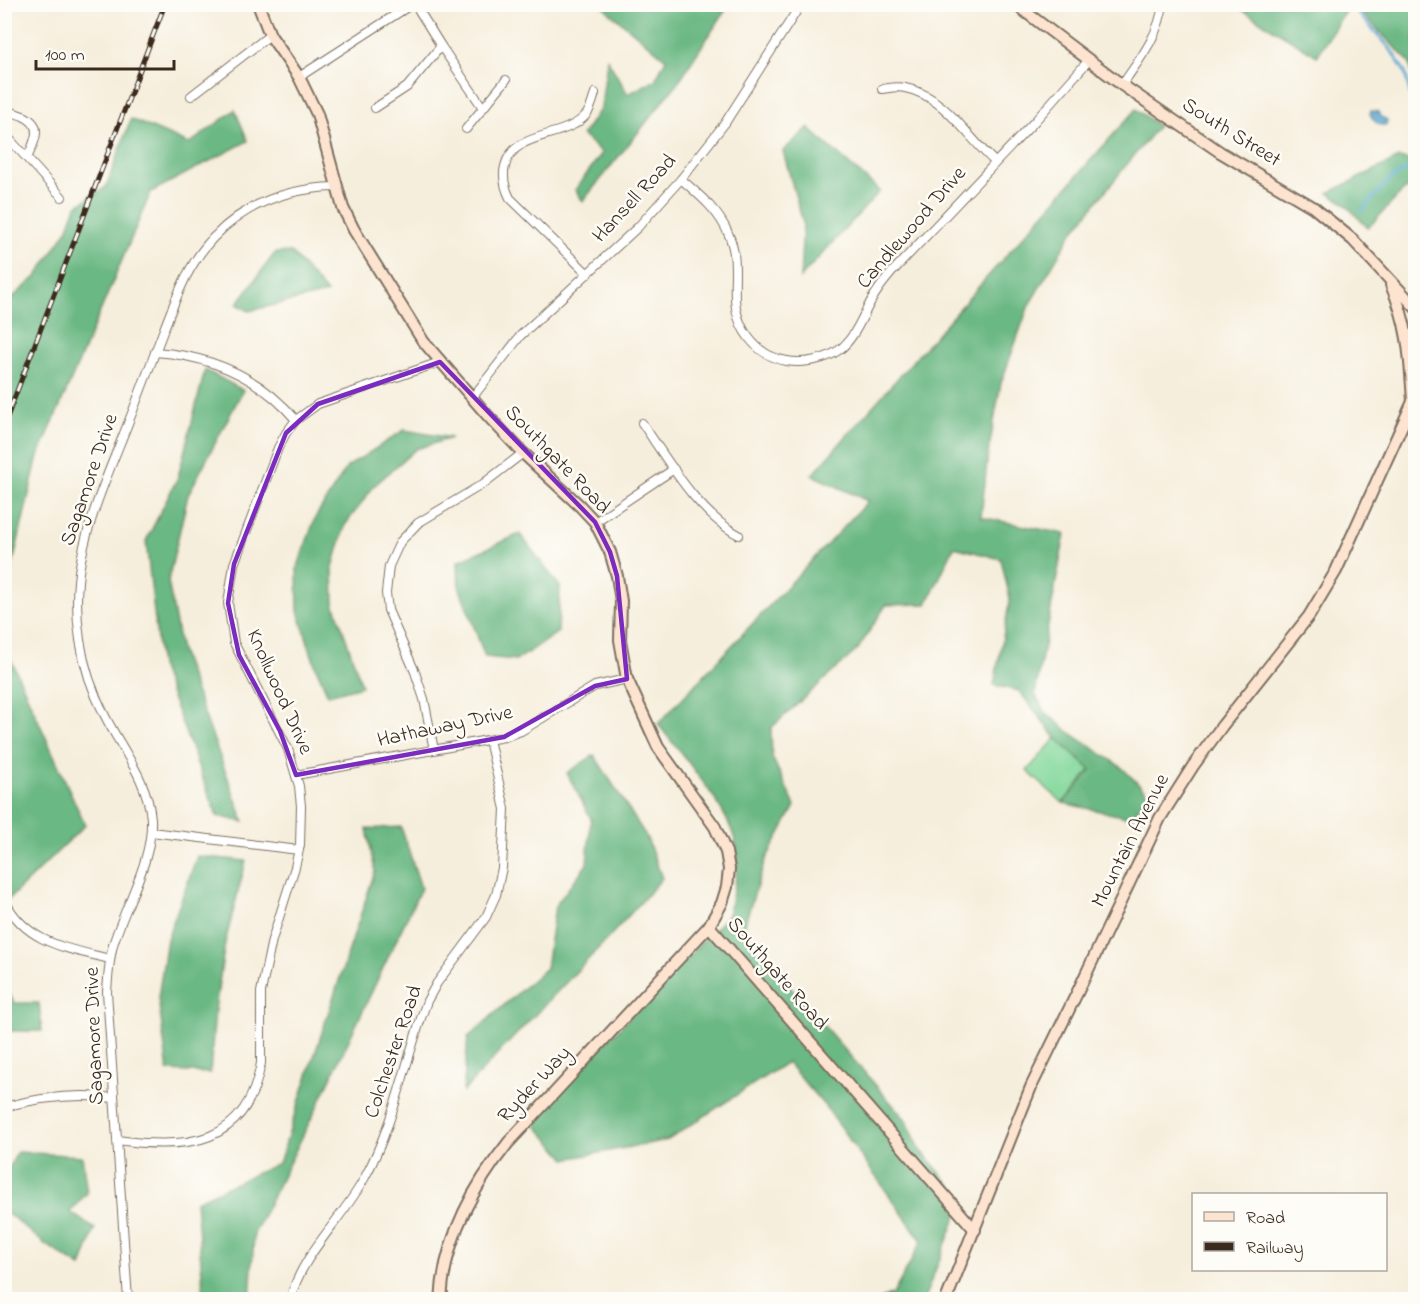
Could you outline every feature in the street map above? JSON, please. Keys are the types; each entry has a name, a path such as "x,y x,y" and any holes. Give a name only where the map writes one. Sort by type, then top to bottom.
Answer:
{"street":[{"name":"Southgate Road","path":"258,4 270,35 299,77 317,114 343,208 354,230 423,341 523,453 595,522 610,552 621,601 620,640 627,679 658,747 715,827 724,844 729,869 727,887 722,903 709,926 975,1230"},
{"path":"299,77 414,4 483,108"},
{"name":"Hansell Road","path":"472,398 521,335 638,228 681,179 725,123 801,4"},
{"name":"South Street","path":"1015,4 1122,85 1220,152 1313,207 1353,240 1416,308"},
{"path":"1122,85 1154,36 1163,4"},
{"path":"191,96 270,35"},
{"path":"375,108 407,87 441,46"},
{"name":"Candlewood Drive","path":"681,179 712,207 729,235 734,250 735,306 742,329 759,351 776,358 803,362 822,358 840,350 853,334 876,292 892,271 1035,121 1089,60"},
{"path":"466,129 506,80"},
{"path":"882,88 905,87 932,100 955,118 995,162"},
{"path":"588,274 510,198 503,175 507,160 517,147 531,139 557,132 585,116 591,107 595,93"},
{"path":"4,112 11,111 30,119 37,130 36,139 27,158"},
{"path":"4,133 62,196"},
{"name":"Sagamore Drive","path":"128,1299 107,992 114,944 146,856 151,832 149,807 142,783 105,716 93,690 86,665 79,632 78,589 81,563 89,530 155,352 183,281 201,251 225,226 254,207 277,196 302,189 336,187"},
{"path":"1386,274 1416,296"},
{"path":"1386,274 1398,301 1408,337 1415,398"},
{"path":"155,352 193,356 229,368 261,387 296,420"},
{"name":"Knollwood Drive","path":"117,1140 162,1144 205,1140 230,1124 249,1100 257,1082 261,1063 261,992 272,940 299,850 301,806 296,775 280,731 239,655 231,630 228,603 234,564 278,448 296,420 311,408 440,362"},
{"name":"Mountain Avenue","path":"946,1299 1030,1087 1080,989 1160,818 1193,766 1302,625 1331,580 1415,398"},
{"path":"642,423 708,513 725,528 739,535"},
{"path":"434,750 424,699 388,610 386,584 389,566 400,542 418,523 483,484 523,453"},
{"path":"595,522 674,469"},
{"name":"Hathaway Drive","path":"296,775 489,740 521,731 583,692 596,686 627,679"},
{"name":"Colchester Road","path":"290,1299 303,1266 344,1212 381,1143 427,1001 437,983 486,917 496,895 502,868 505,809 489,740"},
{"path":"151,832 299,850"},
{"path":"4,899 22,926 44,940 68,949 110,959"},
{"name":"Ryder Way","path":"441,1299 445,1263 452,1240 476,1190 497,1158 709,926"},
{"path":"4,1107 49,1097 74,1095 114,1098"},
{"path":"4,1292 9,1299"}],"highlighted area":[{"path":"440,362 595,522 610,552 617,576 627,679 595,686 504,737 296,775 280,731 239,655 228,603 234,564 286,433 318,404"}],"green space":[{"path":"1349,4 1317,56 1234,5"},
{"path":"602,5 712,5 727,8 677,84 583,201 575,190 602,153 582,135 601,108 607,59 628,94 655,80 666,59"},
{"path":"1354,5 1415,5 1415,84 1409,62"},
{"path":"1136,109 1158,126 1071,234 1029,305 1001,383 988,454 981,517 1065,534 1035,694 1045,712 1069,732 1120,766 1149,794 1131,818 1063,803 1091,770 1056,738 1019,691 994,685 1010,599 1001,559 954,547 927,604 886,605 858,649 771,728 772,757 795,806 765,861 742,932 906,1120 920,1149 963,1200 924,1299 881,1299 893,1294 922,1241 828,1110 787,1062 668,1140 566,1159 531,1120 728,915 737,862 732,830 715,798 658,724 868,501 812,475"},
{"path":"235,110 248,141 151,192 37,460 5,597 5,304 37,276 67,230 76,206 106,187 131,119 189,144"},
{"path":"808,128 880,191 800,278 803,223 783,151"},
{"path":"1399,158 1415,161 1415,187 1405,189 1368,228 1343,202 1328,193"},
{"path":"291,252 327,293 249,311 237,304 275,253"},
{"path":"205,370 243,390 188,495 168,581 181,651 244,822 217,816 160,666 146,541 178,477"},
{"path":"404,430 451,438 416,449 375,485 345,525 333,567 334,603 362,686 328,695 315,665 298,611 297,569 315,518 347,467"},
{"path":"520,534 560,587 558,632 517,660 485,657 459,586 458,561"},
{"path":"4,644 85,825 5,903 4,903"},
{"path":"1056,738 1091,770 1063,803 1027,771"},
{"path":"594,755 646,836 662,878 463,1092 468,1037 546,968 555,906 587,864 591,819 567,773"},
{"path":"401,827 421,888 254,1234 250,1299 204,1299 196,1201 279,1163 375,871 367,829"},
{"path":"197,856 246,861 225,943 215,1010 210,1073 168,1071 158,998 167,939"},
{"path":"4,983 14,1003 39,1003 42,1031 5,1031"},
{"path":"17,1152 82,1156 87,1193 70,1212 95,1229 81,1267 46,1245 5,1211 5,1177"}],"water":[{"path":"1371,111 1379,112 1381,117 1387,120 1386,125 1376,122 1370,114"}],"waterway":[{"path":"1350,4 1389,47 1405,72 1416,117"},
{"path":"1361,211 1390,180 1416,163"}],"railway":[{"path":"4,425 165,4"}]}
